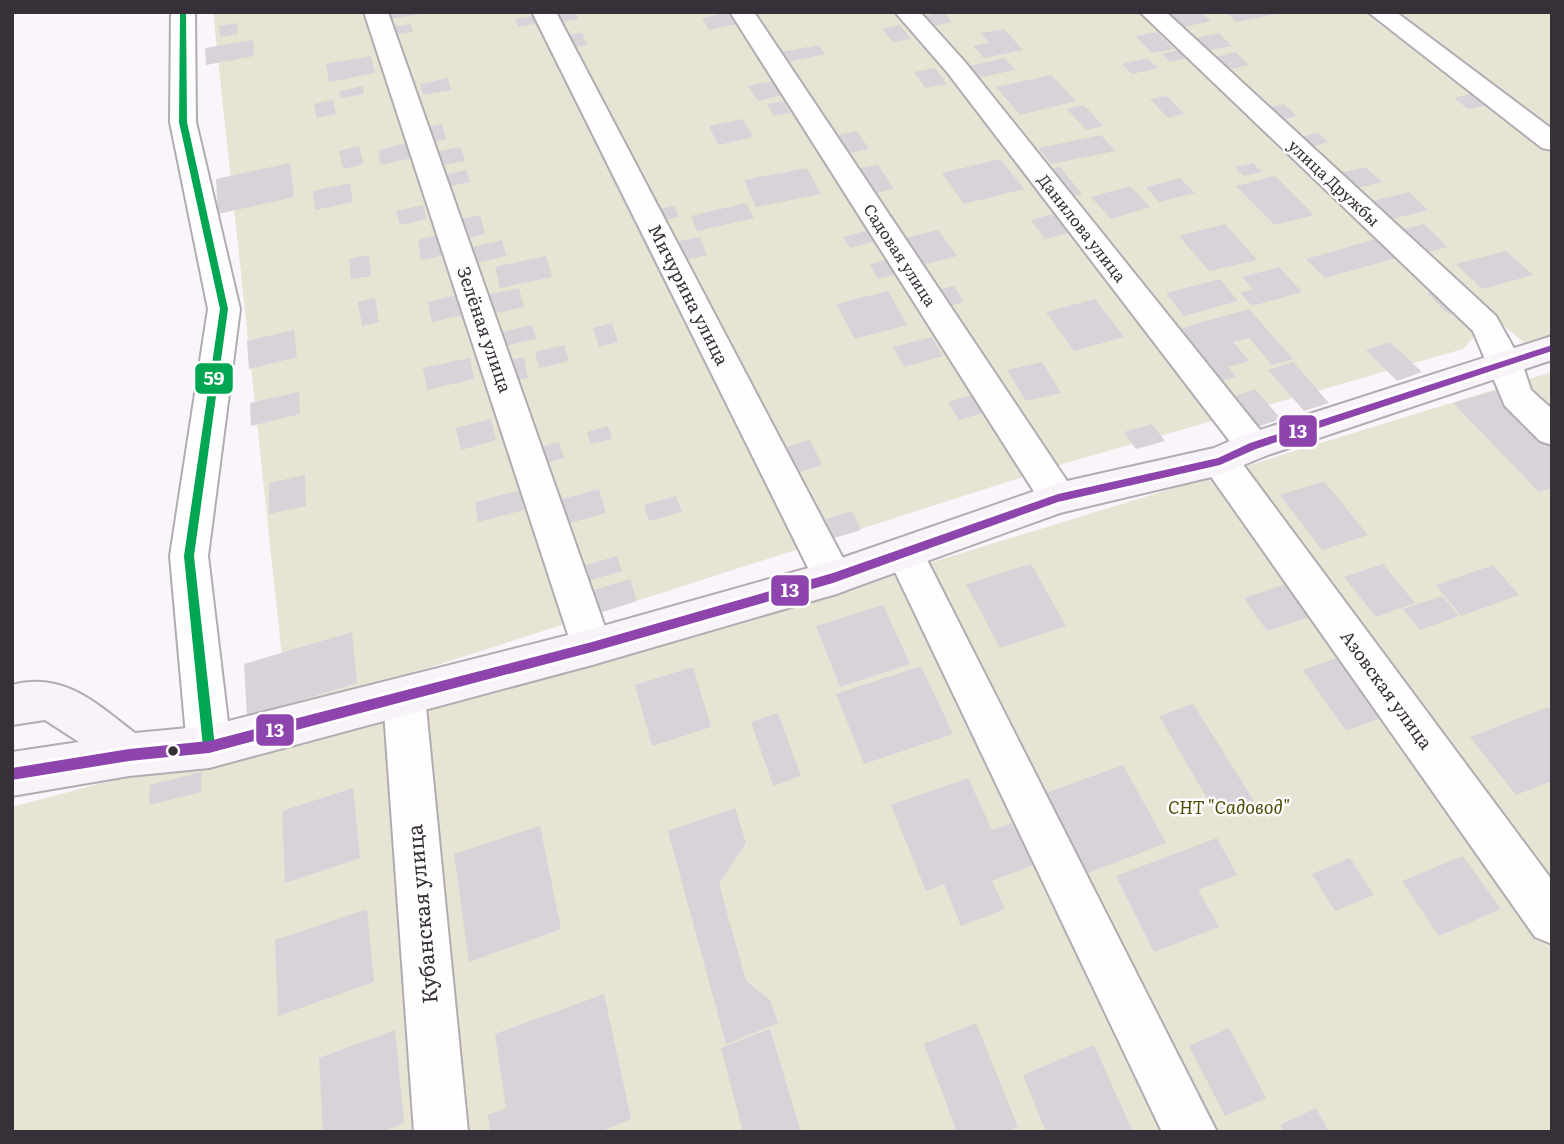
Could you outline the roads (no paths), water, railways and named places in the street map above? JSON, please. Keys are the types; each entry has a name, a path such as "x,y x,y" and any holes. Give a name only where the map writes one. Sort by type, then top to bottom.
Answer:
{"street":[{"path":"183,12 183,122 224,309 189,556 209,747"},
{"name":"Зелёная улица","path":"376,12 592,647"},
{"name":"Мичурина улица","path":"544,12 833,578"},
{"name":"Садовая улица","path":"742,12 1058,498"},
{"name":"Данилова улица","path":"907,12 956,67 1237,453"},
{"name":"улица Дружбы","path":"1152,12 1485,324 1505,363 1517,397 1552,431"},
{"path":"1380,12 1552,142"},
{"path":"12,774 129,755 209,747 592,647 833,578 1058,498 1237,453 1552,348"},
{"name":"Азовская улица","path":"1237,453 1552,920"},
{"path":"905,553 1190,1132"},
{"name":"Кубанская улица","path":"404,696 442,1132"},
{"path":"12,705 28,700 46,700 60,705 129,755"}],"park label":[{"name":"СНТ \"Садовод\"","path":"1229,808"}]}
